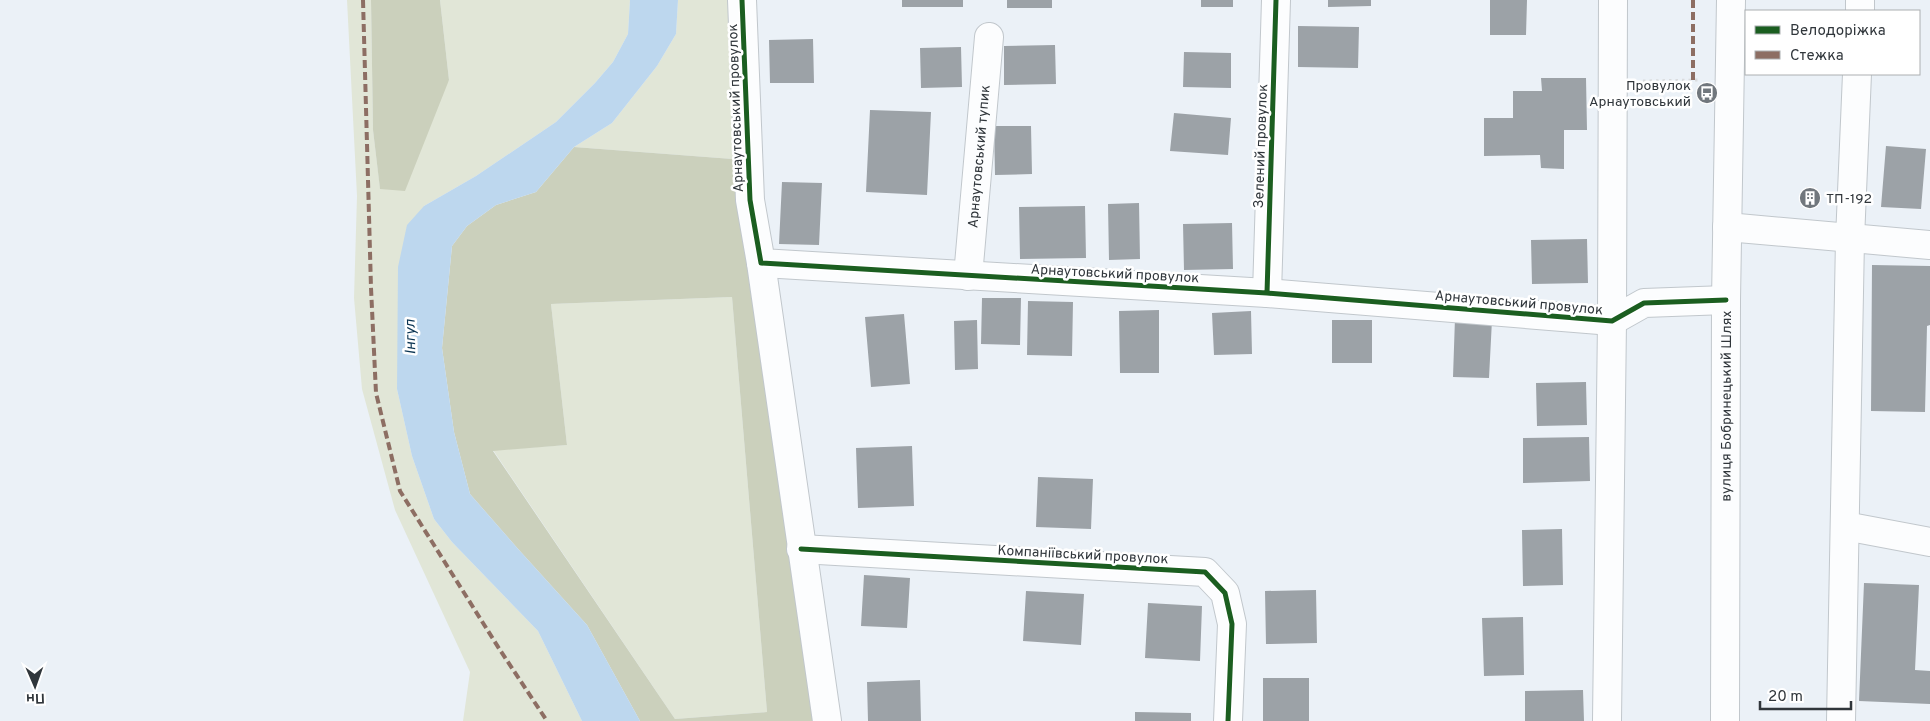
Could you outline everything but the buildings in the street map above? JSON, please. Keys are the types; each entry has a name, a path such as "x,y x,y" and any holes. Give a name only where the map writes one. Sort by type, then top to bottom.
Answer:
{"street":[{"name":"Арнаутовський провулок","path":"742,0 750,200 761,263 1267,293 1612,321 1644,303 1726,300"},
{"name":"Зелений провулок","path":"1267,293 1276,0"},
{"path":"1607,721 1612,321 1613,0"},
{"name":"вулиця Бобринецький Шлях","path":"1725,721 1726,300 1731,0"},
{"name":"Арнаутовський тупик","path":"968,276 989,37"},
{"path":"1841,721 1850,239 1857,75"},
{"path":"1727,227 1930,245"},
{"path":"761,263 827,721"},
{"path":"1845,526 1930,542"},
{"name":"Компаніївський провулок","path":"801,549 1206,572 1225,593 1232,624 1228,721"}],"path":[{"path":"1612,81 1730,80"}],"shaded area":[{"path":"347,0 371,0 373,130 380,188 449,80 440,0 630,0 628,34 613,62 556,122 476,176 424,206 397,389 412,456 434,519 452,542 538,631 582,721 463,721 470,672 395,510 362,389 354,298 357,196"},
{"path":"678,0 753,0 759,161 574,147 612,123 657,66 676,34"},
{"path":"732,297 767,712 675,719 493,450 567,445 551,304"}],"green space":[{"path":"371,0 440,0 449,80 405,191 380,189 373,130"},
{"path":"574,147 759,161 814,721 640,721 587,625 470,494 454,432 442,348 452,246 467,226 496,205 536,192","holes":["732,297 767,712 675,719 493,451 567,445 551,304"]}],"water":[{"name":"Інгул","path":"630,0 678,0 676,34 657,66 612,123 574,147 536,192 496,205 467,226 452,246 442,348 454,432 470,494 587,625 640,721 582,721 538,631 452,542 434,519 412,456 397,389 398,267 407,225 424,206 476,176 556,122 595,83 613,62 628,34"}],"marked path":[{"path":"363,0 371,288 376,393 400,491 547,721"},
{"path":"1693,0 1693,81"}],"cycle path":[{"path":"742,0 750,200 761,263 1267,293 1612,321 1644,303 1726,300"},
{"path":"1267,293 1276,0"},
{"path":"801,549 1205,572 1225,593 1232,624 1228,721"}],"place":[{"name":"Провулок Арнаутовський","path":"1707,93"},
{"name":"ТП-192","path":"1810,198"}]}
